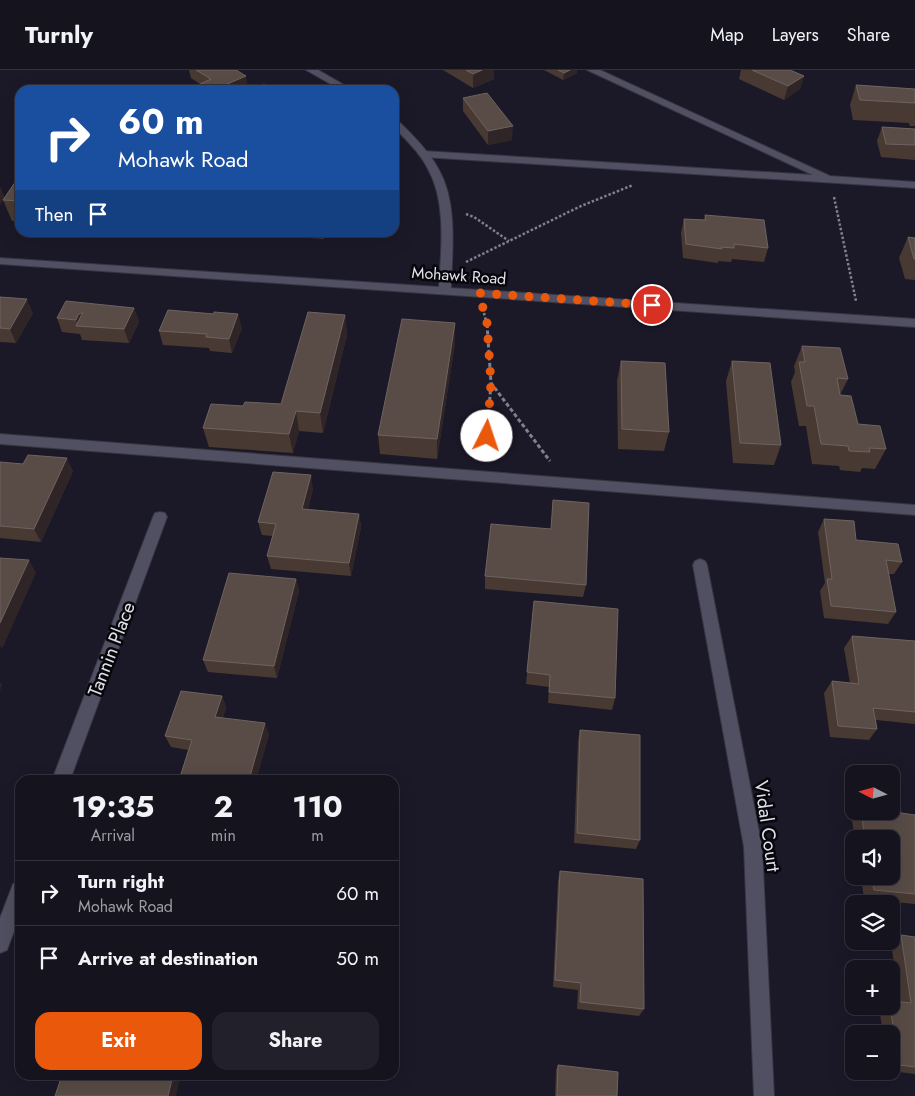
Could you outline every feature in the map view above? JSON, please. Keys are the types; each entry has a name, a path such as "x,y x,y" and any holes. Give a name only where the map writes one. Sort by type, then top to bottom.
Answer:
{"street":[{"path":"311,70 339,85"},
{"path":"592,70 820,173 831,180"},
{"path":"399,128 422,154 436,174 447,220 445,290"},
{"path":"422,154 915,185"},
{"name":"Mohawk Road","path":"0,261 915,323"},
{"path":"0,439 915,510"},
{"name":"Tannin Place","path":"63,775 160,517"},
{"name":"Vidal Court","path":"700,566 753,847 764,1096"},
{"path":"0,943 15,903"}],"path":[{"path":"446,271 510,242 581,206 670,170"},
{"path":"831,180 859,319"},
{"path":"444,205 474,217 510,242"},
{"path":"449,474 475,460 487,436 491,383 487,323 479,293"},
{"path":"491,383 566,483"}],"building":[{"path":"196,70 236,70 246,76 225,85 198,85 211,79"},
{"path":"466,70 482,70 473,74"},
{"path":"558,70 570,70 564,73"},
{"path":"752,70 790,70 804,76 788,86"},
{"path":"856,85 915,89 915,103 860,100"},
{"path":"487,93 513,126 488,131 463,98"},
{"path":"882,127 915,129 915,145 886,144"},
{"path":"15,182 15,201 3,200"},
{"path":"705,215 764,220 768,248 734,244 734,248 721,247 722,249 686,244 684,219 706,220"},
{"path":"908,237 915,238 915,259 914,259"},
{"path":"0,297 27,299 10,329 0,328"},
{"path":"66,301 134,308 124,329 76,326 83,312 78,315 76,320 57,318"},
{"path":"168,310 238,314 229,339 206,337 207,334 159,331"},
{"path":"308,312 345,315 320,413 296,411 289,434 203,428 211,404 243,406 245,402 281,404"},
{"path":"402,319 455,323 437,439 378,435"},
{"path":"802,346 840,348 848,379 837,378 840,395 851,396 858,424 880,426 886,449 869,448 870,452 849,451 848,446 821,444 814,406 807,406 799,362 805,362"},
{"path":"621,361 665,363 669,432 622,429"},
{"path":"732,361 770,363 781,445 740,443"},
{"path":"28,455 67,458 34,529 0,526 0,462 23,464"},
{"path":"273,472 311,475 302,509 359,514 349,563 267,556 276,524 258,522"},
{"path":"553,500 589,503 586,585 485,576 491,524 551,529"},
{"path":"824,519 854,521 856,540 898,544 902,562 886,560 896,612 831,606 827,579 832,579"},
{"path":"0,558 29,560 0,623"},
{"path":"229,573 296,579 274,666 203,660"},
{"path":"534,601 618,609 615,698 549,692 550,675 527,672"},
{"path":"852,636 915,641 915,712 873,708 877,729 838,726 832,681 859,684"},
{"path":"181,691 222,696 215,717 265,723 250,775 181,775 192,740 165,736"},
{"path":"580,730 640,735 640,840 577,833"},
{"path":"900,808 901,813 915,815 915,894 874,890 873,885 900,885 900,830 864,830 862,820 900,820"},
{"path":"560,871 643,879 644,1009 580,1002 581,983 555,980"},
{"path":"901,935 915,937 915,1067 900,1065 900,1025 893,1025 891,1015 900,1015 900,1002 911,1003"},
{"path":"558,1065 618,1072 617,1096 557,1096"},
{"path":"60,1080 172,1080 168,1096 55,1096"}],"route":[{"path":"487,436 491,383 487,323 479,293 652,305"}]}
